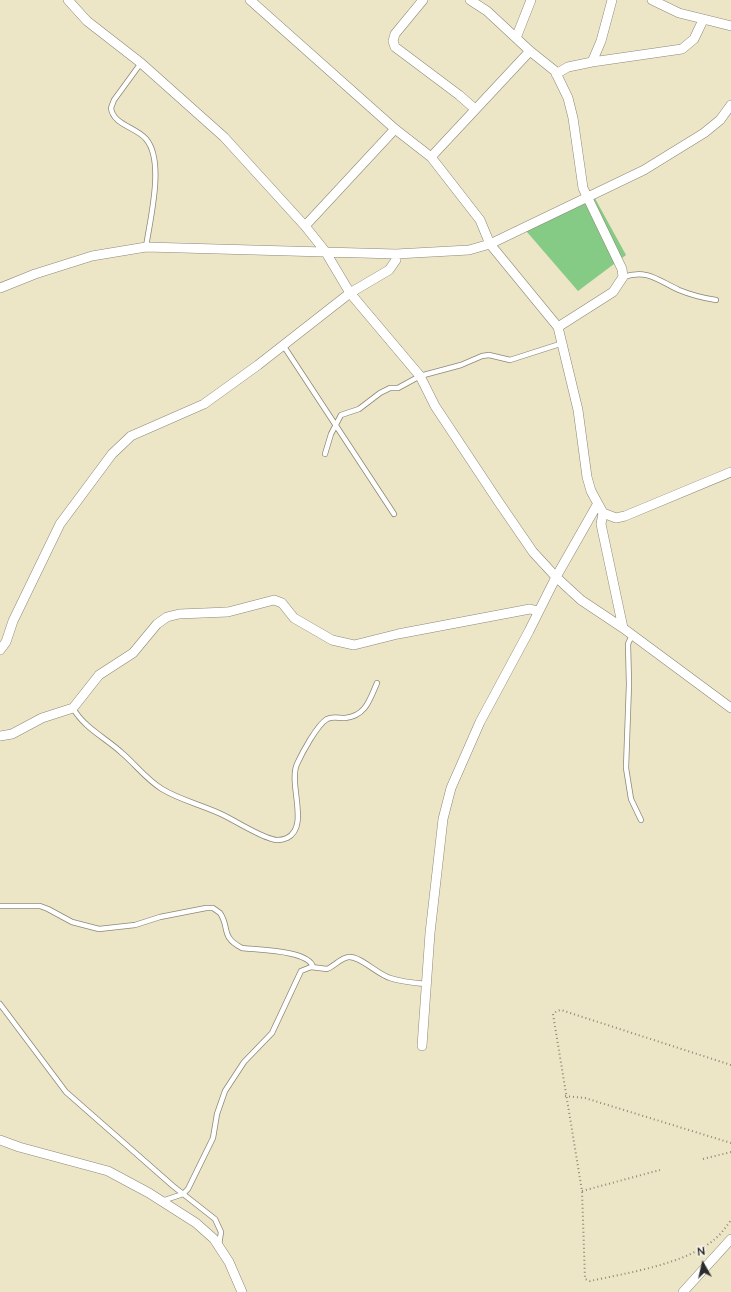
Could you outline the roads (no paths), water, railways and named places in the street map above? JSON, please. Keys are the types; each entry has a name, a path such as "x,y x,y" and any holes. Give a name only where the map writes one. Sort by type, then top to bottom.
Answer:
{"street":[{"path":"68,0 88,21 141,63 224,137 304,226 325,252 350,293 420,376 435,406 498,501 533,552 556,577 581,600 623,628 731,708"},
{"path":"250,0 395,129 432,157 480,220 490,244 558,327 578,410 587,477 598,505 603,513 616,518 625,516 731,472"},
{"path":"423,0 395,34 393,41 395,47 476,109"},
{"path":"470,0 488,11 556,74 568,98 573,118 581,180 587,197 620,263 623,277 613,292 558,327"},
{"path":"516,38 531,0"},
{"path":"592,62 601,41 612,0"},
{"path":"652,0 662,6 703,20 731,26"},
{"path":"556,74 568,67 592,62 682,49 694,39 703,20"},
{"path":"432,157 530,51"},
{"path":"0,288 35,274 92,256 146,247 396,254 468,250 490,244 644,170 704,133 720,120 731,104"},
{"path":"304,226 395,129"},
{"path":"0,650 6,642 13,621 60,524 112,454 131,436 204,404 350,293 390,270 396,260 396,254"},
{"path":"422,1046 426,984 443,819 451,788 480,722 556,577 598,505"},
{"path":"603,513 601,524 623,628"},
{"path":"0,736 12,734 42,718 73,708 99,675 127,659 142,644 157,624 173,615 228,612 274,600 282,603 294,618 332,640 354,645 398,634 530,609 538,611"},
{"path":"0,1140 19,1147 108,1171 162,1201 196,1223 214,1239 229,1262 242,1292"},
{"path":"683,1292 731,1239"}],"lane":[{"path":"141,63 114,100 111,108 114,118 145,138 154,155 156,170 146,247"},
{"path":"623,277 638,274 653,276 686,292 716,300"},
{"path":"325,454 335,425 341,415 359,409 390,388 398,388 420,376 461,365 482,356 489,355 510,360 563,344"},
{"path":"283,345 394,514"},
{"path":"632,635 628,644 629,684 626,768 631,799 641,820"},
{"path":"73,708 83,722 121,752 147,778 163,789 220,813 267,838 282,840 290,836 296,829 298,807 294,775 297,763 304,751 319,727 326,720 335,717 348,718 355,716 366,708 377,683"},
{"path":"0,906 40,906 81,926 104,929 134,925 160,917 210,907 220,912 227,936 237,946 242,948 294,954 310,961 313,967"},
{"path":"162,1201 183,1194 188,1189 213,1138 217,1114 225,1091 244,1062 275,1030 301,971 313,967 327,969 343,959 351,957 359,959 375,971 391,978 426,984"},
{"path":"0,1004 66,1092 218,1223 221,1237 219,1246"}]}
